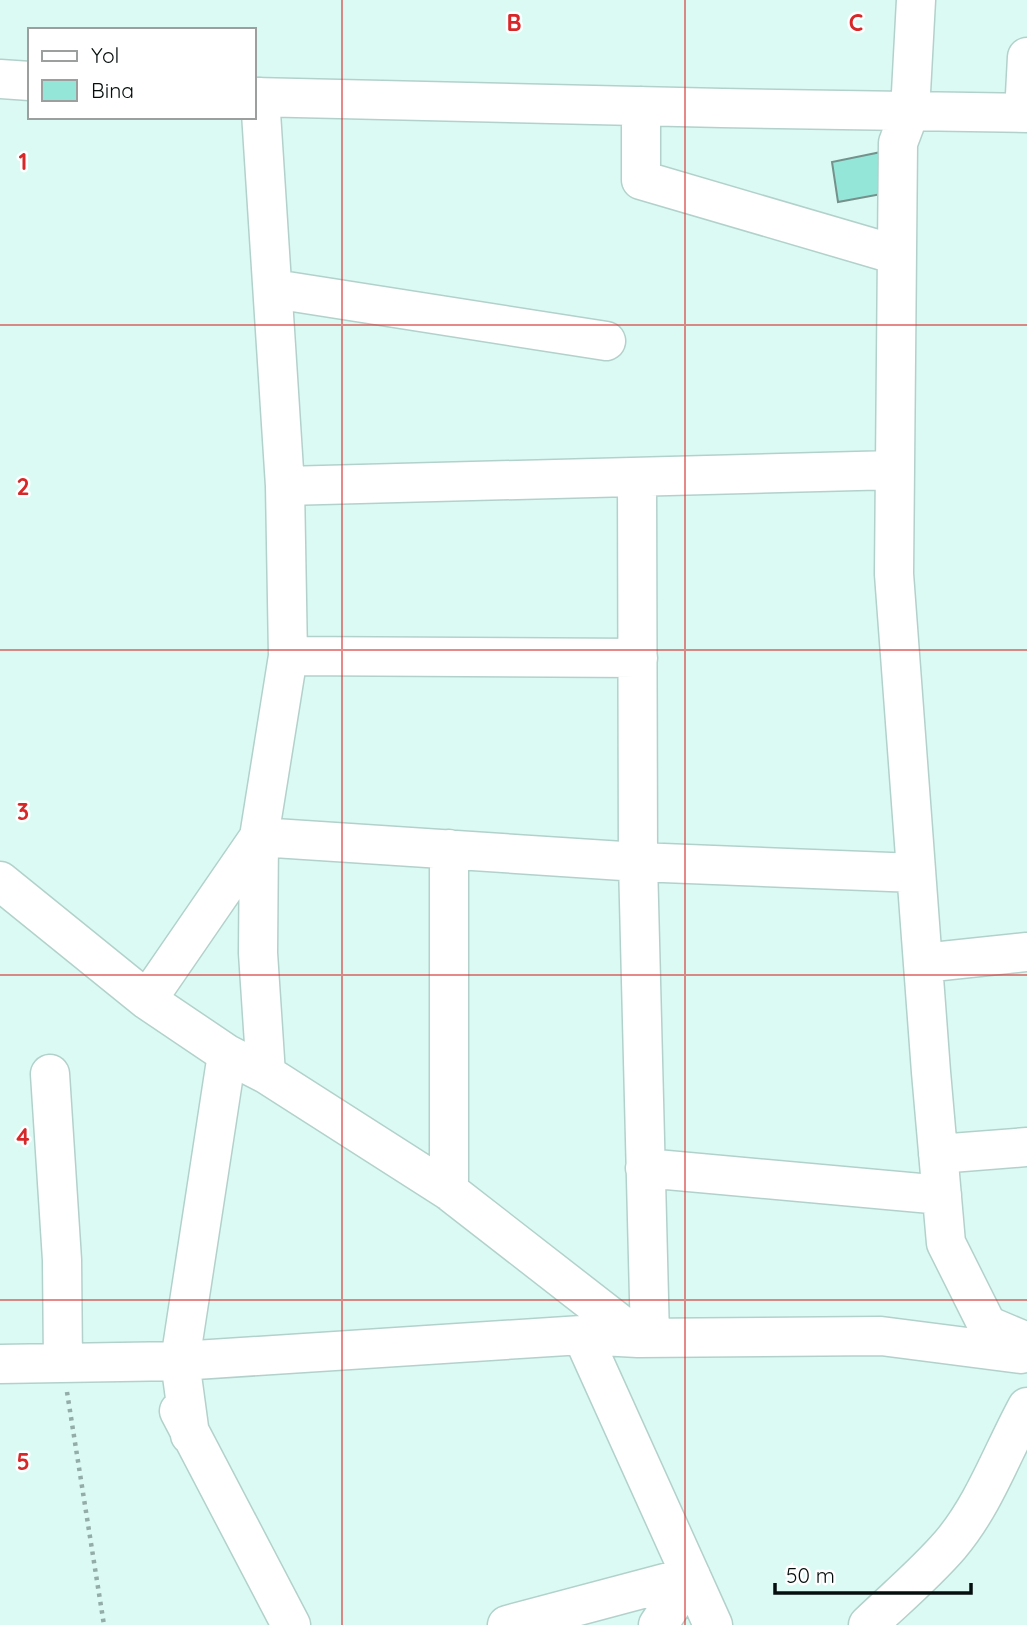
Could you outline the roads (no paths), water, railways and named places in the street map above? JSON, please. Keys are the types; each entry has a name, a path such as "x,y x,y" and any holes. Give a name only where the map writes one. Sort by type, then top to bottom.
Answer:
{"street":[{"path":"916,0 910,111 898,143 894,574 938,1154 946,1243 987,1325 1025,1347"},
{"path":"266,1074 258,953 260,837 288,656 285,486 274,289 257,97 1025,113 1027,57"},
{"path":"0,79 28,82"},
{"path":"641,106 641,180 897,255"},
{"path":"274,289 606,341"},
{"path":"285,486 895,470"},
{"path":"637,477 638,862 645,1168 644,1338"},
{"path":"288,656 638,657"},
{"path":"260,837 638,862 916,873"},
{"path":"146,1000 260,837"},
{"path":"449,849 449,1191"},
{"path":"0,881 146,1000 227,1054 266,1074 449,1191 644,1338"},
{"path":"923,962 1027,952"},
{"path":"227,1054 168,1362 190,1435 291,1625"},
{"path":"50,1074 62,1260 63,1363"},
{"path":"938,1154 1027,1147"},
{"path":"645,1168 942,1195"},
{"path":"582,1335 713,1625"},
{"path":"0,1364 168,1362 582,1335 644,1338 881,1336 1025,1347"},
{"path":"868,1625 950,1544 993,1480 1027,1405 1018,1380 1025,1347"},
{"path":"507,1625 691,1576"},
{"path":"658,1625 691,1576"}]}
